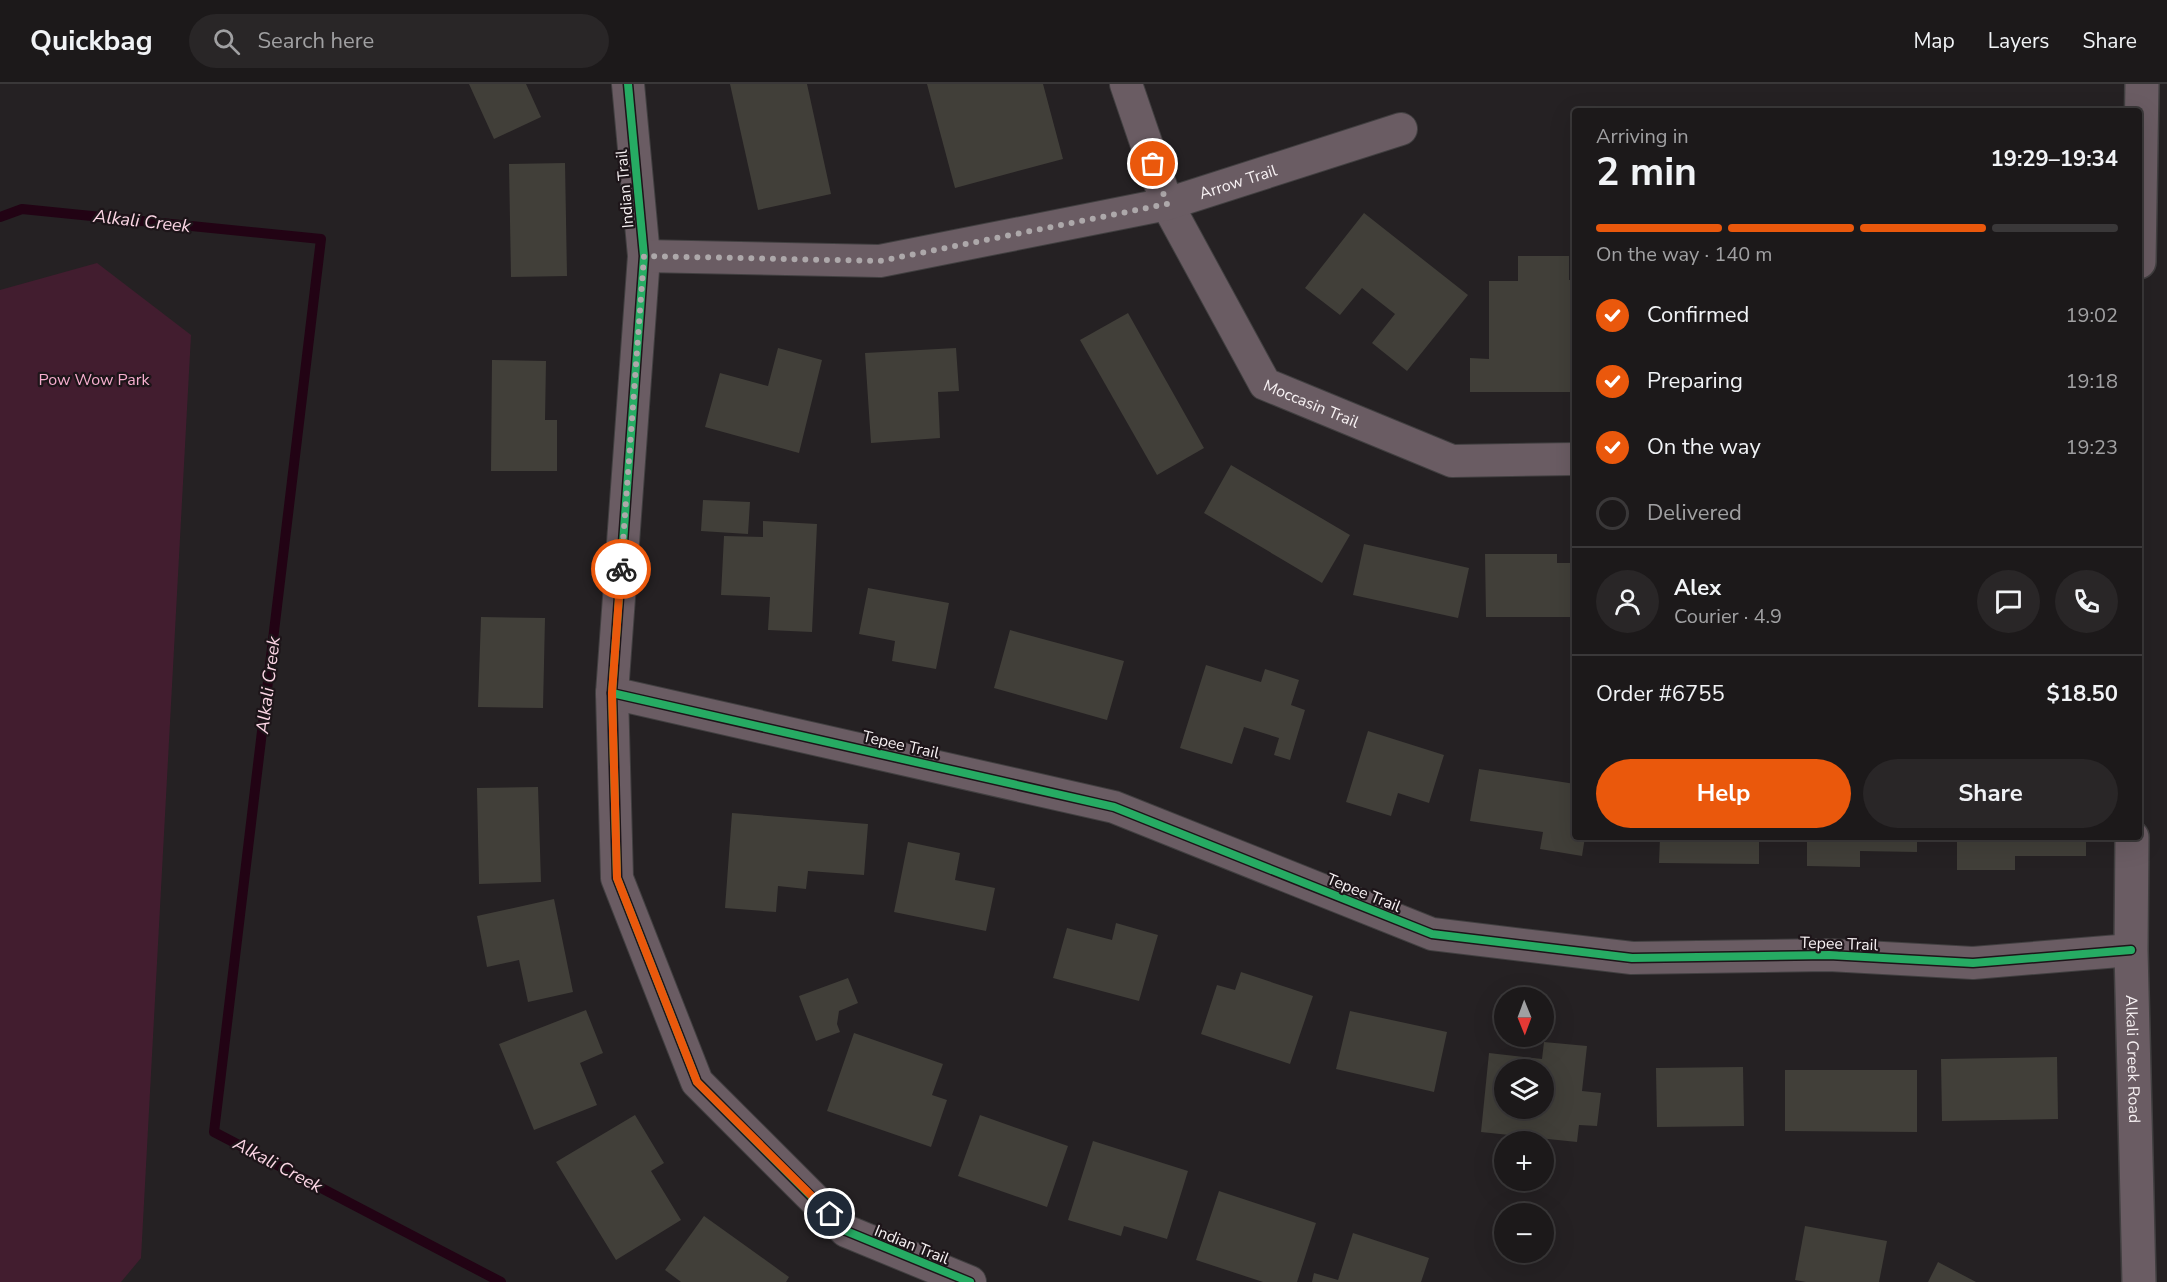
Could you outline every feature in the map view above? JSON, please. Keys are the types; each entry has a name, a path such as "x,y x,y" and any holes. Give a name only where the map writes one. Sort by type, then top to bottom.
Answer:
{"street":[{"name":"Indian Trail","path":"628,84 644,256 612,693 617,878 697,1082 846,1231 970,1282"},
{"name":"Moccasin Trail","path":"1126,84 1167,204 1265,384 1452,461 1572,459"},
{"path":"2142,84 2142,108"},
{"name":"Arrow Trail","path":"644,256 880,261 1167,204 1401,129"},
{"name":"Tepee Trail","path":"612,693 1114,807 1432,934 1632,958 1829,955 1973,963 2131,950"},
{"name":"Alkali Creek Road","path":"2132,840 2131,950 2139,1282"}],"green space":[{"name":"Pow Wow Park","path":"97,263 191,335 141,1258 121,1282 0,1282 0,290"}],"building":[{"path":"469,84 526,84 541,117 494,139"},
{"path":"730,84 807,84 831,194 758,210"},
{"path":"927,84 1043,84 1063,159 955,188"},
{"path":"565,163 567,276 511,277 509,164"},
{"path":"1364,213 1468,295 1407,371 1372,343 1395,314 1362,288 1340,315 1305,288"},
{"path":"1518,256 1569,256 1569,280 1572,280 1572,392 1470,392 1470,358 1489,359 1489,281 1518,281"},
{"path":"1128,313 1204,448 1157,475 1080,340"},
{"path":"778,348 822,360 799,453 705,427 720,373 768,386"},
{"path":"956,348 959,391 938,392 940,438 871,443 865,353"},
{"path":"492,360 546,361 545,420 557,420 557,471 491,471"},
{"path":"1231,465 1350,535 1322,583 1204,513"},
{"path":"703,500 750,502 748,534 701,531"},
{"path":"763,521 817,524 812,632 768,630 770,597 721,595 724,536 763,537"},
{"path":"1364,544 1469,568 1458,618 1353,595"},
{"path":"1485,554 1557,554 1557,563 1572,563 1572,617 1486,617"},
{"path":"868,588 949,603 936,669 892,661 895,641 859,634"},
{"path":"481,617 545,618 543,708 478,707"},
{"path":"1010,630 1124,661 1107,720 994,688"},
{"path":"1206,665 1261,682 1265,669 1299,680 1291,705 1305,710 1290,760 1274,755 1279,738 1244,727 1232,764 1180,748"},
{"path":"1368,731 1444,755 1429,803 1398,793 1391,816 1346,802"},
{"path":"1479,769 1572,784 1572,840 1585,840 1582,856 1540,849 1543,832 1470,821"},
{"path":"538,787 541,882 479,884 477,788"},
{"path":"732,813 868,824 864,875 808,871 806,889 778,886 776,912 725,908"},
{"path":"1660,840 1759,840 1759,864 1659,863"},
{"path":"1807,840 1917,840 1917,852 1860,851 1860,867 1807,866"},
{"path":"1957,840 2086,840 2086,856 2015,856 2015,870 1957,870"},
{"path":"908,842 960,853 955,880 995,888 986,931 894,912"},
{"path":"554,899 573,992 528,1002 519,960 487,967 477,916"},
{"path":"1116,923 1158,935 1139,1001 1053,978 1067,928 1112,940"},
{"path":"1241,972 1313,996 1290,1064 1201,1034 1217,985 1235,990"},
{"path":"848,978 858,1003 839,1011 837,1024 840,1032 816,1041 799,996"},
{"path":"586,1010 603,1053 580,1063 597,1105 534,1130 499,1044"},
{"path":"1350,1011 1447,1032 1434,1092 1336,1069"},
{"path":"854,1033 943,1064 932,1095 947,1100 931,1147 827,1111"},
{"path":"1554,1043 1587,1046 1582,1091 1601,1093 1597,1126 1579,1125 1577,1142 1554,1140 1554,1131 1481,1132 1489,1053 1542,1059 1543,1047 1554,1047"},
{"path":"2057,1057 2058,1119 1942,1121 1941,1059"},
{"path":"1743,1067 1744,1126 1657,1127 1656,1068"},
{"path":"1785,1070 1917,1070 1917,1132 1785,1131"},
{"path":"635,1115 664,1163 651,1171 681,1220 616,1260 556,1162"},
{"path":"980,1115 1068,1146 1047,1207 958,1176"},
{"path":"1093,1141 1188,1171 1167,1239 1124,1226 1121,1236 1068,1220"},
{"path":"1219,1191 1316,1223 1297,1282 1263,1282 1196,1260"},
{"path":"704,1216 789,1277 786,1282 681,1282 665,1270"},
{"path":"1805,1226 1887,1241 1879,1282 1795,1280"},
{"path":"1353,1233 1429,1258 1421,1282 1312,1282 1314,1273 1338,1280"},
{"path":"1938,1262 1976,1282 1928,1282"}],"waterway":[{"name":"Alkali Creek","path":"0,217 22,209 321,239 214,1132 501,1282"}],"cycle path":[{"path":"628,84 644,256 612,693 617,878 697,1082 846,1231 970,1282"},
{"path":"612,693 1114,807 1432,934 1632,958 1829,955 1973,963 2131,950"}],"way so far":[{"path":"621,569 644,256 880,261 1167,204 1153,164"}],"route":[{"path":"621,569 612,693 617,878 697,1082 830,1214"}]}
